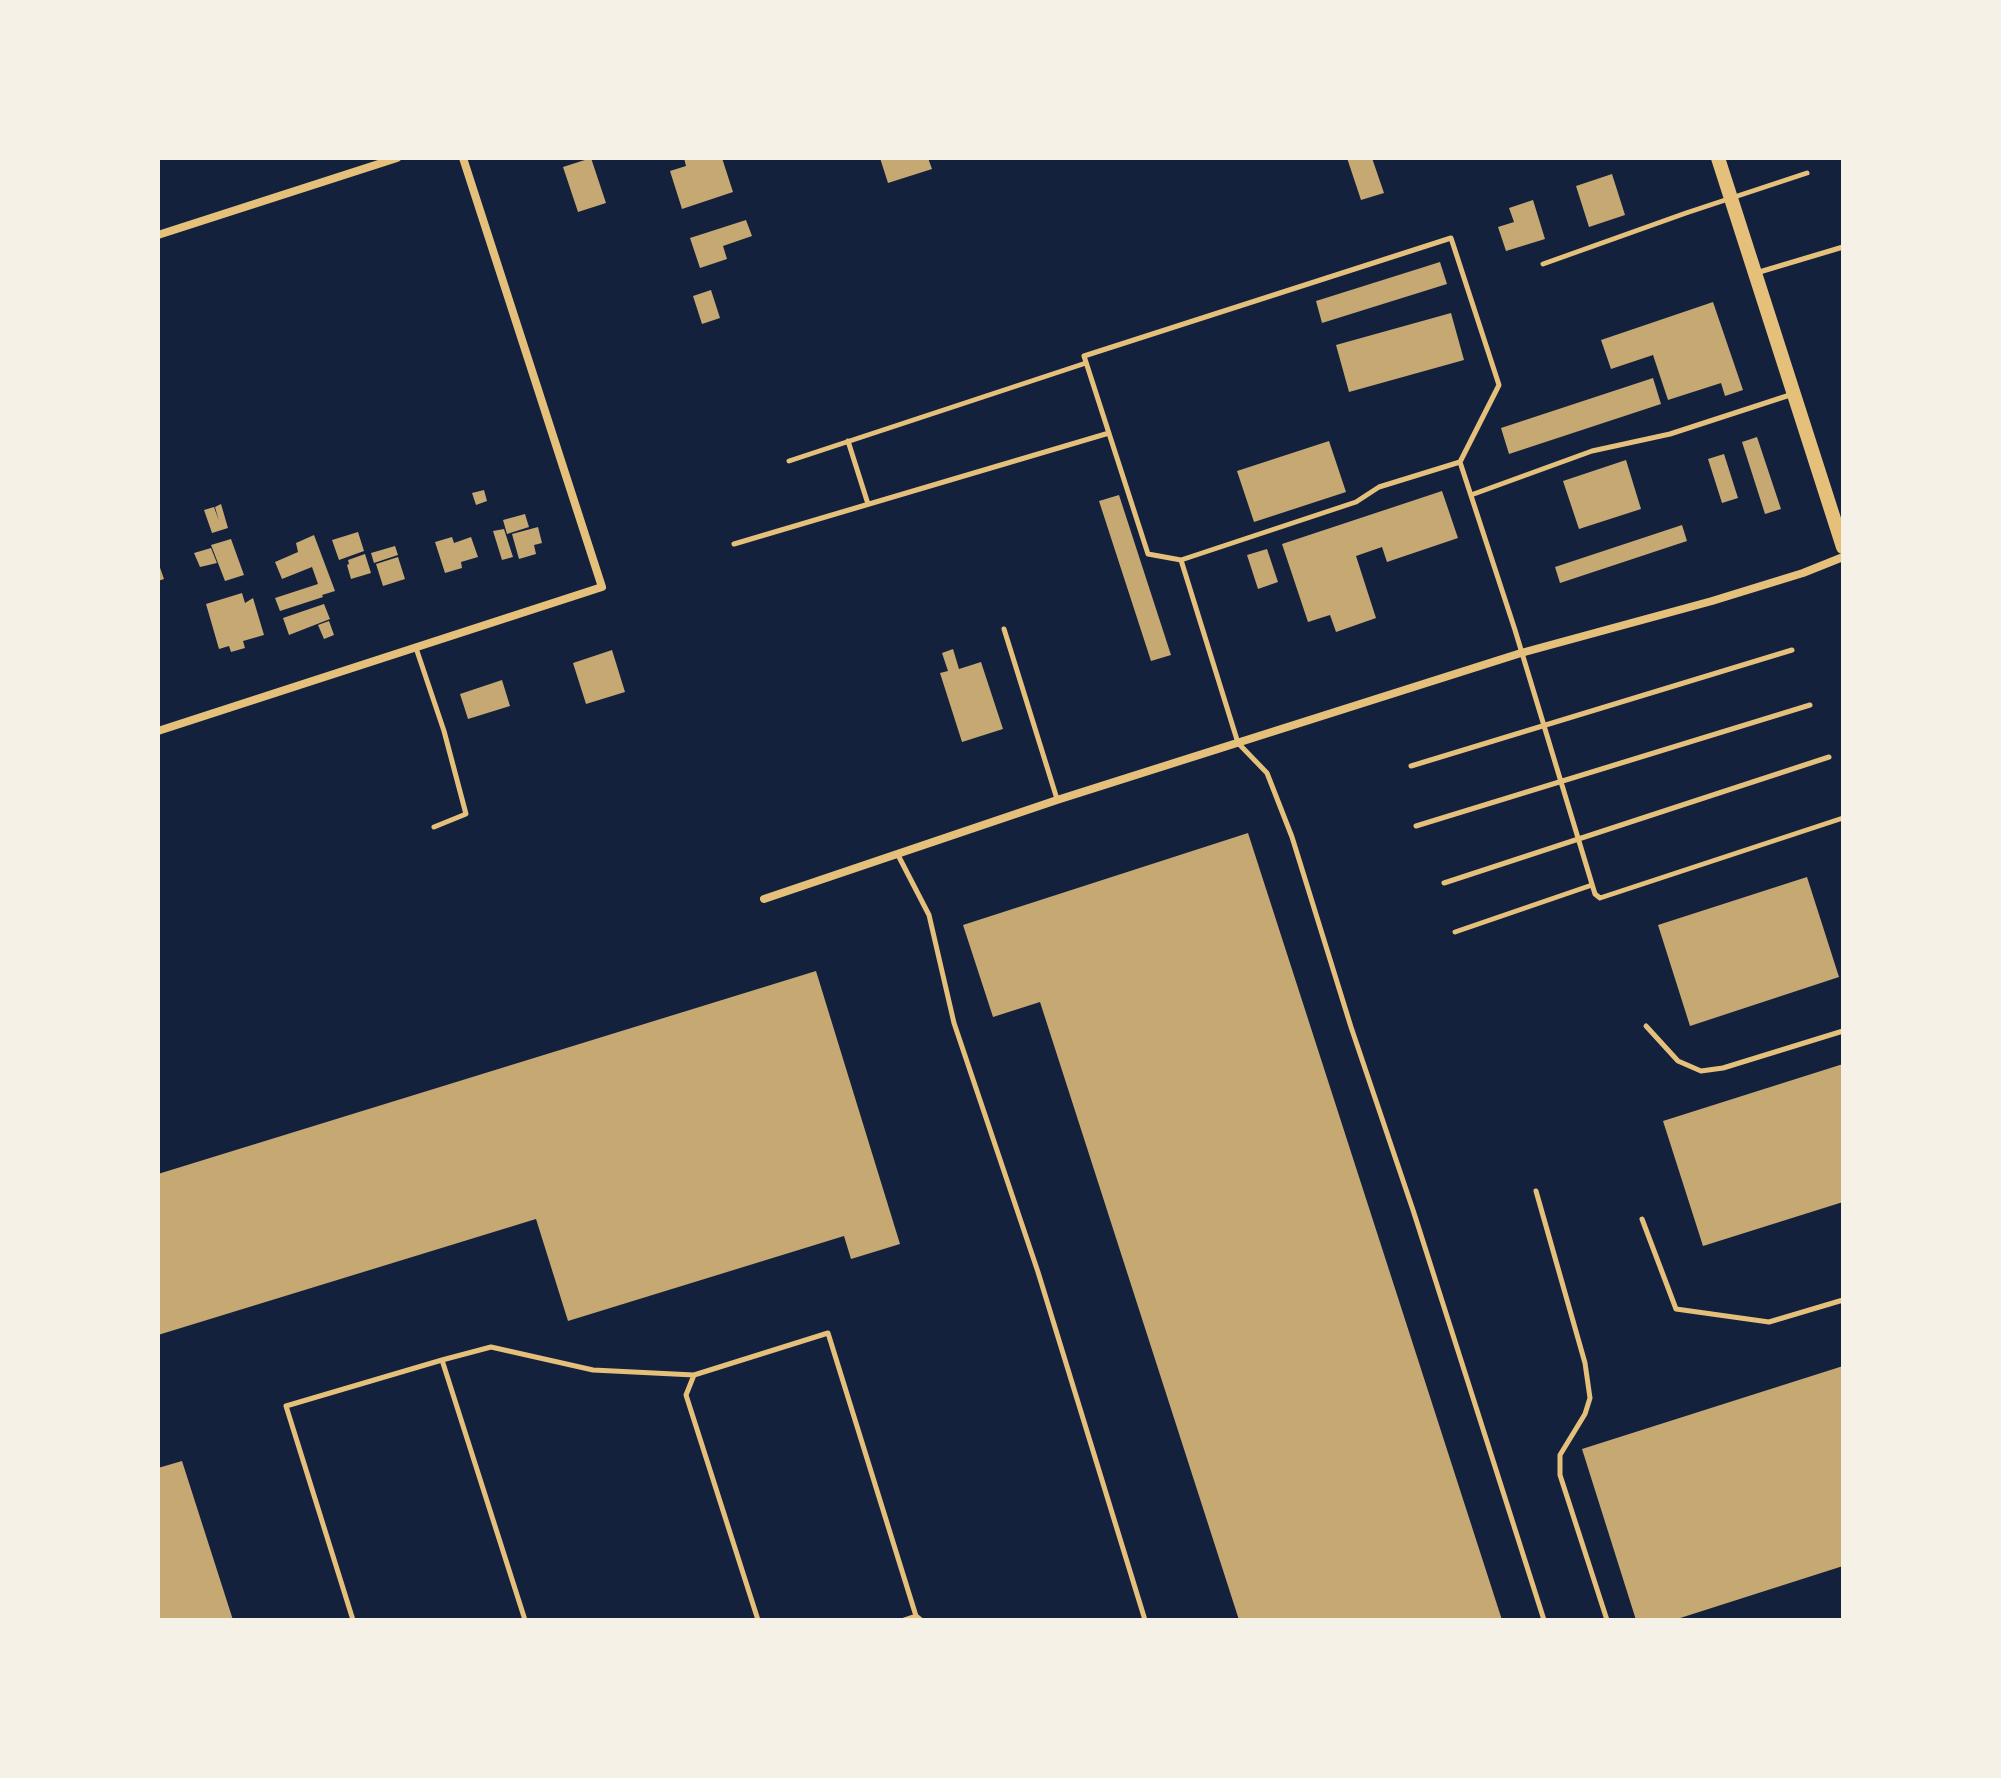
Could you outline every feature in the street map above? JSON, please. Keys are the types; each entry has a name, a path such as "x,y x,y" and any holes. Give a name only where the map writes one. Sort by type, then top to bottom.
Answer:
{"main road":[{"path":"1718,158 1843,547"}],"street":[{"path":"158,235 397,158"},
{"path":"158,731 602,587 463,158"},
{"path":"764,899 1057,800 1521,653 1803,573 1843,557"}],"lane":[{"path":"1543,264 1807,173"},
{"path":"1460,462 1379,487 1356,502 1181,560 1148,554 1084,356 1451,238 1499,385 1460,462 1595,894 1600,898 1843,818"},
{"path":"1755,273 1843,247"},
{"path":"789,461 1086,363"},
{"path":"1471,495 1592,451 1670,434 1794,394"},
{"path":"734,544 1109,433"},
{"path":"848,441 868,504"},
{"path":"1181,560 1238,743 1267,773 1292,837 1544,1620"},
{"path":"1004,629 1057,800"},
{"path":"416,648 444,731 466,814 434,827"},
{"path":"1411,766 1792,650"},
{"path":"1416,826 1810,705"},
{"path":"1444,883 1829,757"},
{"path":"898,854 929,915 954,1023 1038,1272 1145,1620"},
{"path":"1455,932 1592,885"},
{"path":"1646,1026 1678,1061 1701,1071 1723,1068 1843,1031"},
{"path":"1536,1191 1585,1363 1590,1398 1585,1414 1560,1455 1560,1475 1607,1620"},
{"path":"1642,1219 1676,1309 1769,1322 1843,1300"},
{"path":"353,1620 286,1406 491,1347 593,1370 694,1375 828,1333 918,1618 904,1620"},
{"path":"442,1360 525,1620"},
{"path":"694,1375 686,1395 758,1620"}],"building":[{"path":"591,158 606,203 578,212 563,167"},
{"path":"684,158 722,158 733,192 682,209 670,171 686,166"},
{"path":"880,158 928,158 932,169 888,183"},
{"path":"1347,158 1372,158 1384,193 1361,200"},
{"path":"1612,174 1625,215 1589,227 1576,186"},
{"path":"1533,200 1545,239 1506,251 1498,227 1514,222 1509,208"},
{"path":"746,220 752,236 723,246 727,259 700,268 690,238"},
{"path":"1440,262 1447,284 1322,323 1316,301"},
{"path":"711,290 720,318 702,324 693,296"},
{"path":"1713,302 1743,390 1725,396 1721,383 1668,400 1653,355 1611,369 1601,340"},
{"path":"1451,313 1464,360 1349,392 1336,345"},
{"path":"1653,378 1661,404 1509,454 1501,428"},
{"path":"1757,437 1781,509 1765,514 1742,442"},
{"path":"1329,441 1346,492 1254,522 1237,471"},
{"path":"1724,454 1738,498 1722,503 1708,459"},
{"path":"1626,460 1641,509 1579,529 1563,481"},
{"path":"484,490 487,501 476,505 472,493"},
{"path":"1442,491 1458,538 1387,562 1382,547 1356,556 1376,618 1336,632 1330,615 1308,622 1282,544"},
{"path":"1119,495 1171,655 1151,661 1099,501"},
{"path":"221,504 228,528 212,533 204,510 214,507 219,521 215,507"},
{"path":"525,514 529,527 507,534 503,520"},
{"path":"1682,525 1687,541 1560,583 1555,567"},
{"path":"538,527 542,543 534,545 536,554 519,559 512,534"},
{"path":"504,529 513,557 502,560 493,531"},
{"path":"358,532 364,551 339,560 332,540"},
{"path":"314,535 335,591 280,611 275,598 318,584 312,567 282,579 275,562 298,552 296,543"},
{"path":"452,537 454,543 471,537 478,557 461,562 462,568 445,573 435,542"},
{"path":"231,539 244,575 225,581 211,545"},
{"path":"395,546 398,555 374,563 371,553"},
{"path":"211,548 217,563 200,567 194,553"},
{"path":"1267,549 1278,582 1258,589 1247,555"},
{"path":"365,554 371,573 351,579 348,560"},
{"path":"398,557 405,579 383,586 376,564"},
{"path":"158,562 164,579 158,581"},
{"path":"242,593 245,603 253,598 264,635 243,641 245,648 231,652 229,646 219,649 206,604"},
{"path":"324,604 330,619 289,635 283,618"},
{"path":"329,621 334,635 324,639 318,625"},
{"path":"953,649 959,669 981,662 1003,729 962,742 940,673 948,671 942,653"},
{"path":"612,650 625,692 586,704 573,663"},
{"path":"502,680 510,706 468,719 460,694"},
{"path":"1248,833 1502,1620 1239,1620 1040,1002 993,1017 963,925"},
{"path":"1807,877 1839,977 1690,1026 1658,925"},
{"path":"816,971 900,1244 851,1259 844,1236 568,1321 536,1219 158,1335 158,1174"},
{"path":"1843,1064 1843,1202 1703,1246 1663,1121"},
{"path":"1843,1366 1843,1566 1674,1620 1636,1620 1582,1449"},
{"path":"182,1461 233,1620 158,1620 158,1468"}]}
